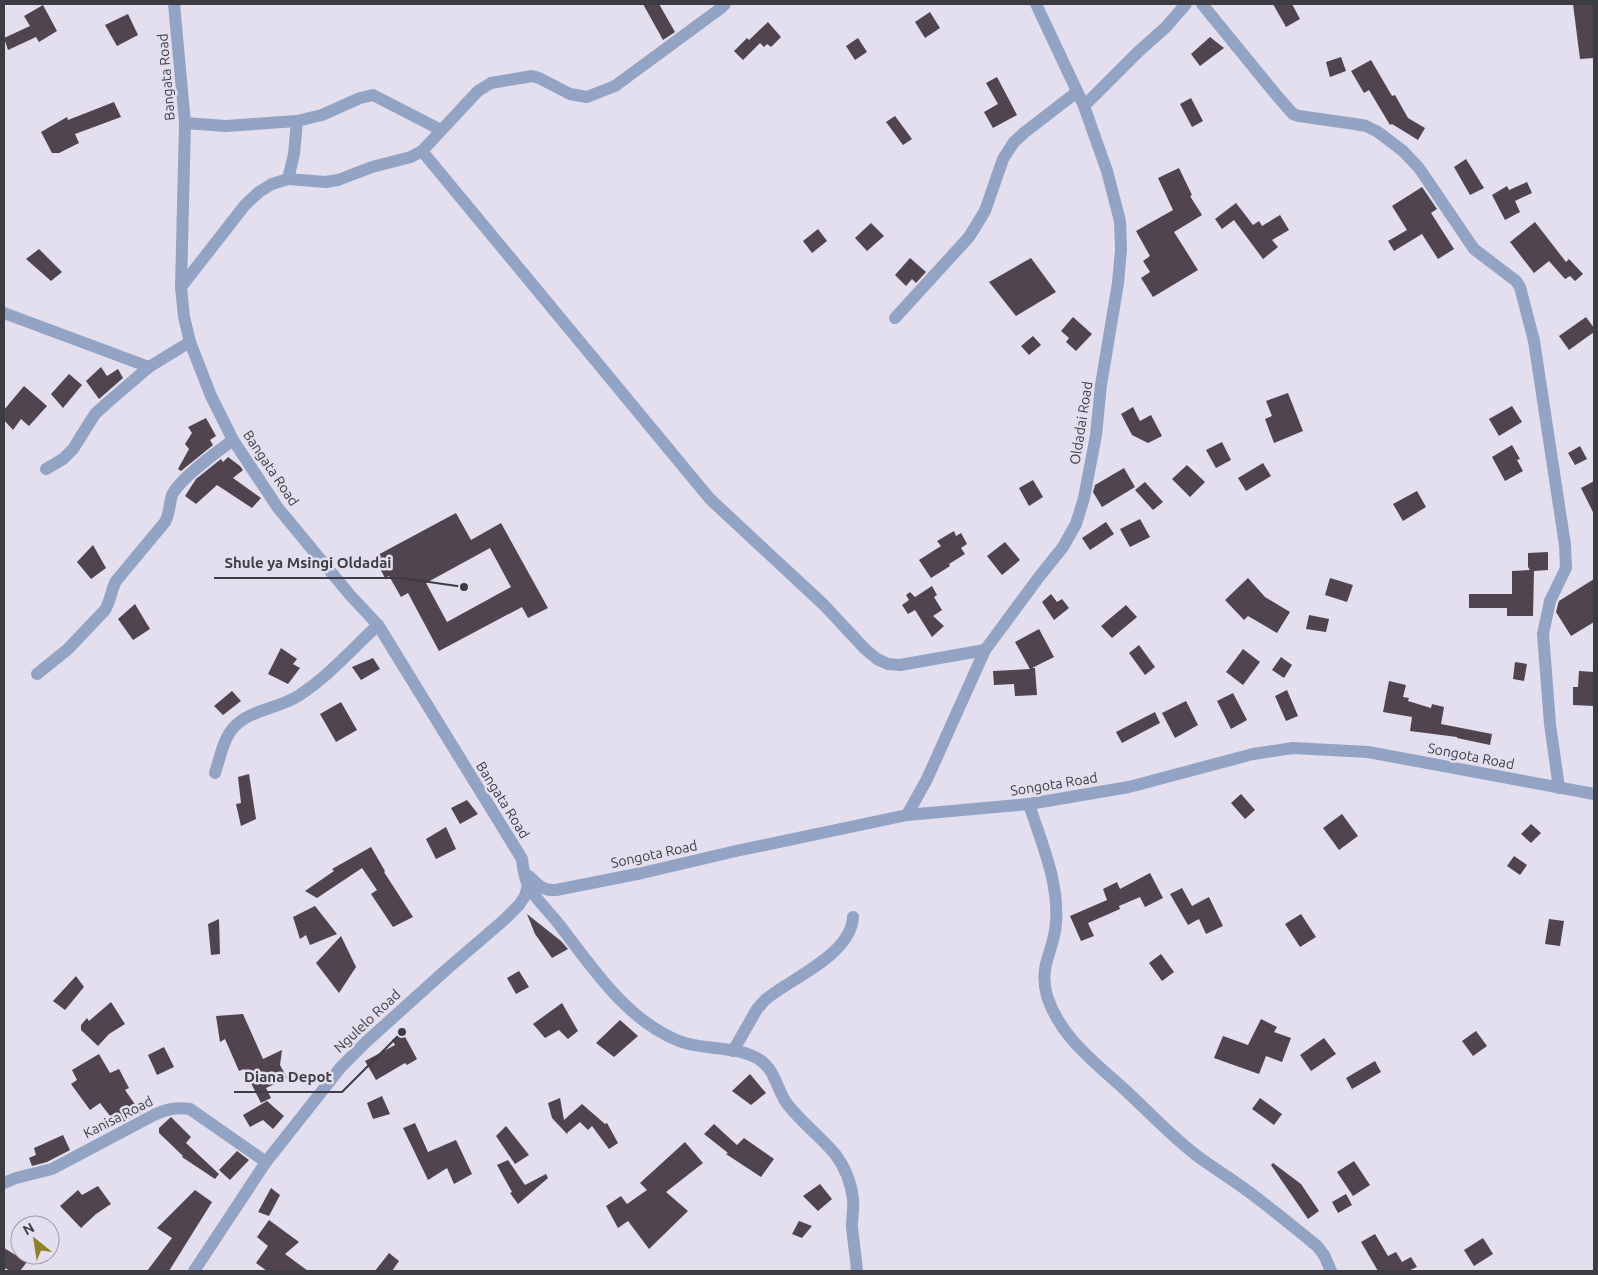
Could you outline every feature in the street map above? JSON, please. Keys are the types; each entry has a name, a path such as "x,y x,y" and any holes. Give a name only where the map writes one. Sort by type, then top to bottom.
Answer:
{"street":[{"name":"Bangata Road","path":"174,4 185,122 182,287 184,317 190,342 211,396 233,440 278,508 350,595 378,625 522,859 528,885"},
{"path":"182,287 245,205 259,192 272,184 288,180 326,182 338,180 372,167 411,157 422,150 478,90 491,83 532,76 570,94 587,97 602,92 616,86 725,4"},
{"name":"Oldadai Road","path":"906,815 928,779 985,650 1063,547 1076,524 1084,498 1091,462 1121,250 1120,221 1107,171 1084,106 1036,4"},
{"path":"1084,106 1166,27 1186,4"},
{"path":"1202,4 1293,114 1366,126 1378,132 1403,151 1430,183 1474,249 1485,259 1508,274 1520,287 1534,342 1566,545 1566,568 1550,601 1543,634 1549,716 1559,788"},
{"path":"895,318 969,237 985,211 1003,159 1014,142 1078,92"},
{"path":"185,122 226,126 297,121 322,115 366,96 373,95 441,130"},
{"path":"288,180 294,154 297,121"},
{"path":"422,150 710,499 824,605 866,650 877,659 888,664 900,665 985,650"},
{"path":"4,313 149,367"},
{"path":"46,469 62,460 73,449 95,414 149,367 190,342"},
{"path":"37,674 68,649 105,610 116,581 165,522 169,515 172,495 181,484 233,440"},
{"path":"216,773 228,734 235,726 253,714 287,703 308,690 378,625"},
{"name":"Songota Road","path":"524,870 542,889 556,890 906,815 1029,804 1129,787 1253,754 1293,748 1368,752 1594,794"},
{"path":"1029,804 1050,869 1056,903 1056,924 1044,968 1044,982 1053,1012 1064,1030 1082,1050 1195,1154 1248,1191 1317,1246 1324,1255 1331,1271"},
{"path":"528,885 615,995 659,1031 679,1041 700,1047 733,1051 760,1060 768,1068 790,1108 825,1144 843,1166 854,1200 852,1225 857,1271"},
{"name":"Ngulelo Road","path":"194,1271 266,1162 341,1067 392,1017 519,906 525,896 528,885"},
{"path":"733,1051 757,1009 765,1000 832,954 850,932 853,917"},
{"name":"Kanisa Road","path":"4,1183 52,1169 154,1114 179,1107 190,1109 266,1162"}],"building":[{"path":"643,4 659,4 675,32 663,40"},
{"path":"1273,4 1292,4 1300,19 1286,27"},
{"path":"1573,4 1594,4 1594,58 1580,59"},
{"path":"43,5 57,31 39,42 36,37 8,50 4,38 30,26 24,16"},
{"path":"930,12 940,28 925,38 915,22"},
{"path":"128,14 138,35 117,46 105,25"},
{"path":"768,22 781,37 771,47 767,44 764,47 760,43 743,60 734,51"},
{"path":"1210,37 1224,48 1200,66 1191,54"},
{"path":"858,38 867,52 855,60 846,46"},
{"path":"1341,57 1346,71 1330,77 1326,62"},
{"path":"1371,60 1392,96 1395,95 1408,118 1425,128 1418,140 1392,124 1390,125 1369,90 1364,93 1351,71"},
{"path":"997,77 1017,115 993,128 984,112 998,104 986,83"},
{"path":"1191,98 1203,121 1192,127 1180,104"},
{"path":"114,102 121,117 75,134 79,143 59,153 52,153 41,132 67,117 68,120"},
{"path":"895,116 912,139 903,145 886,122"},
{"path":"1466,159 1484,188 1470,195 1454,167"},
{"path":"1179,168 1192,195 1190,196 1202,215 1174,232 1198,270 1153,297 1141,278 1150,272 1143,261 1150,256 1136,231 1173,210 1158,178"},
{"path":"1527,182 1532,193 1515,201 1520,212 1505,220 1492,195 1507,186 1509,190"},
{"path":"1422,187 1437,209 1431,213 1454,249 1438,259 1422,234 1394,251 1388,241 1407,230 1392,206"},
{"path":"1236,203 1253,225 1259,221 1262,226 1280,215 1289,230 1272,240 1278,247 1263,259 1234,220 1222,229 1215,219"},
{"path":"1535,222 1566,262 1569,259 1583,274 1575,281 1570,276 1565,279 1549,261 1534,273 1510,242"},
{"path":"871,223 884,236 867,251 855,238"},
{"path":"818,229 827,241 812,253 803,241"},
{"path":"39,249 62,272 51,281 26,259"},
{"path":"910,258 926,272 916,283 912,279 906,286 895,275"},
{"path":"1031,258 1056,292 1016,316 989,282"},
{"path":"1073,317 1092,334 1076,351 1066,342 1069,338 1061,331"},
{"path":"1586,317 1594,328 1594,332 1569,350 1559,336"},
{"path":"1033,336 1041,345 1029,355 1021,346"},
{"path":"101,367 107,376 118,369 123,378 99,399 86,381"},
{"path":"69,374 82,385 63,408 51,394"},
{"path":"24,386 47,406 29,426 21,419 13,430 4,420 4,410"},
{"path":"1288,393 1303,431 1274,443 1265,419 1272,416 1266,401"},
{"path":"1512,406 1522,422 1499,436 1489,419"},
{"path":"1133,407 1140,421 1151,415 1162,436 1148,443 1132,435 1121,414"},
{"path":"206,418 216,436 210,440 213,445 181,471 178,469 189,449 185,444 192,433 188,427"},
{"path":"1222,442 1231,460 1216,468 1206,450"},
{"path":"1512,445 1520,459 1517,460 1523,471 1505,481 1492,457"},
{"path":"1580,446 1587,459 1575,465 1568,453"},
{"path":"228,457 243,470 233,478 261,498 252,508 217,485 196,504 185,496 196,479 221,459 223,462"},
{"path":"1263,463 1271,476 1246,491 1238,478"},
{"path":"1187,465 1205,482 1190,497 1172,479"},
{"path":"1124,468 1135,487 1102,507 1093,492 1095,485"},
{"path":"1033,480 1043,497 1029,506 1019,488"},
{"path":"1594,481 1594,514 1581,488"},
{"path":"1145,482 1163,502 1153,510 1135,490"},
{"path":"1417,491 1426,507 1403,521 1393,504"},
{"path":"456,513 471,540 501,523 548,608 528,618 522,607 439,651 408,593 401,597 389,576 385,578 374,557","holes":["490,548 511,587 447,622 426,583"]},
{"path":"1140,519 1150,537 1130,547 1120,529"},
{"path":"1106,522 1114,534 1090,550 1082,538"},
{"path":"954,531 956,536 961,533 967,544 961,548 965,554 931,578 919,560 941,546 937,541"},
{"path":"1005,542 1020,560 1002,575 987,556"},
{"path":"93,545 106,568 91,579 77,562"},
{"path":"1548,552 1548,570 1534,571 1533,616 1507,616 1507,608 1469,608 1469,594 1512,594 1512,571 1530,570 1528,567 1528,553"},
{"path":"1248,578 1265,597 1290,612 1277,633 1248,616 1244,620 1225,600"},
{"path":"1330,578 1353,585 1347,602 1325,595"},
{"path":"1594,579 1594,622 1571,636 1556,612 1559,601"},
{"path":"932,586 937,595 934,597 942,610 933,616 944,626 932,637 915,610 908,614 902,605 909,600 906,595 910,592 915,597"},
{"path":"1051,594 1057,602 1062,599 1069,608 1054,620 1042,602"},
{"path":"135,604 150,629 133,640 118,619"},
{"path":"1126,605 1137,617 1112,638 1101,626"},
{"path":"1309,615 1329,619 1326,632 1306,629"},
{"path":"1039,629 1054,657 1032,668 1035,668 1037,695 1015,696 1014,684 994,685 993,671 1030,669 1015,642"},
{"path":"1139,645 1155,667 1145,675 1129,653"},
{"path":"281,648 297,659 293,664 300,668 288,684 268,674"},
{"path":"1243,649 1260,662 1243,685 1226,672"},
{"path":"1281,657 1292,665 1284,678 1272,670"},
{"path":"373,658 380,669 361,680 352,667"},
{"path":"1515,662 1527,664 1524,681 1513,679"},
{"path":"1579,671 1594,672 1594,706 1573,705 1573,687 1578,687"},
{"path":"1389,681 1406,685 1403,697 1409,698 1408,701 1431,708 1432,704 1444,707 1441,724 1492,734 1490,745 1457,737 1410,731 1412,717 1383,712"},
{"path":"1287,690 1298,716 1286,721 1275,696"},
{"path":"232,691 241,701 223,715 214,706"},
{"path":"1233,693 1247,720 1231,729 1217,701"},
{"path":"1186,701 1198,725 1175,738 1162,713"},
{"path":"341,702 357,730 336,742 320,714"},
{"path":"1155,712 1160,723 1122,743 1116,732"},
{"path":"249,774 256,819 241,826 236,804 241,803 238,777"},
{"path":"1241,794 1255,810 1245,819 1231,803"},
{"path":"467,800 478,814 460,824 451,808"},
{"path":"1342,814 1358,836 1339,850 1323,828"},
{"path":"1531,824 1541,833 1531,843 1521,834"},
{"path":"446,827 456,849 436,859 426,839"},
{"path":"371,847 384,872 413,917 393,927 371,894 377,890 362,868 317,898 305,891 334,871 332,869"},
{"path":"1514,856 1527,865 1520,875 1507,866"},
{"path":"1150,873 1163,898 1145,907 1140,897 1119,906 1120,909 1088,923 1094,936 1081,941 1070,916 1107,900 1103,889 1117,882 1120,889"},
{"path":"1182,888 1192,906 1209,897 1223,926 1206,934 1199,919 1188,925 1170,894"},
{"path":"315,906 337,934 310,945 306,935 300,939 293,917"},
{"path":"527,914 561,941 568,949 552,958 535,934"},
{"path":"1301,914 1316,937 1300,947 1285,924"},
{"path":"219,919 220,954 211,955 208,924"},
{"path":"1549,919 1564,921 1560,946 1545,944"},
{"path":"341,936 356,967 339,993 316,963"},
{"path":"1161,954 1174,972 1162,981 1149,963"},
{"path":"519,971 529,987 516,994 507,978"},
{"path":"76,976 84,987 65,1010 53,1001"},
{"path":"111,1002 125,1024 109,1034 98,1046 81,1030 81,1025 87,1018 89,1021"},
{"path":"562,1003 578,1031 568,1039 559,1030 545,1038 533,1024"},
{"path":"243,1014 263,1059 282,1050 280,1065 287,1078 266,1088 271,1098 261,1103 244,1069 239,1071 225,1039 220,1042 216,1016"},
{"path":"1261,1019 1277,1027 1274,1032 1291,1038 1282,1062 1266,1056 1259,1074 1214,1058 1223,1036 1248,1045"},
{"path":"620,1020 638,1036 614,1057 596,1043"},
{"path":"1476,1031 1487,1046 1473,1056 1462,1041"},
{"path":"403,1033 417,1059 407,1065 405,1063 376,1080 365,1061 395,1045 392,1040"},
{"path":"1324,1038 1336,1054 1311,1071 1300,1055"},
{"path":"164,1047 174,1067 157,1075 148,1055"},
{"path":"99,1054 110,1073 119,1069 129,1088 125,1090 141,1113 117,1125 100,1103 90,1110 71,1084 77,1080 72,1070"},
{"path":"1375,1061 1381,1072 1352,1089 1346,1078"},
{"path":"750,1074 766,1093 751,1105 732,1091"},
{"path":"382,1096 390,1114 373,1119 367,1103"},
{"path":"560,1098 564,1120 582,1104 605,1124 607,1123 618,1143 609,1149 592,1126 588,1130 580,1122 567,1133 568,1135 552,1118 548,1103"},
{"path":"1260,1098 1282,1114 1274,1125 1252,1109"},
{"path":"267,1101 284,1116 273,1129 263,1120 250,1127 243,1115"},
{"path":"171,1117 191,1137 186,1143 219,1174 215,1179 182,1157 159,1133 159,1128"},
{"path":"415,1123 428,1152 456,1140 472,1174 454,1184 447,1168 428,1180 403,1128"},
{"path":"714,1124 737,1145 744,1138 774,1159 761,1177 726,1154 728,1153 704,1134"},
{"path":"506,1126 529,1155 515,1164 496,1136"},
{"path":"63,1135 70,1150 47,1162 32,1166 29,1158 36,1155 34,1148"},
{"path":"685,1142 703,1163 666,1192 688,1211 649,1249 628,1221 618,1228 606,1206 621,1196 627,1204 647,1190 640,1183"},
{"path":"237,1151 249,1160 230,1180 219,1170"},
{"path":"508,1160 525,1185 546,1174 548,1178 518,1204 510,1193 512,1192 497,1165"},
{"path":"1354,1161 1370,1185 1353,1196 1337,1172"},
{"path":"1273,1163 1301,1184 1319,1211 1308,1219 1271,1165"},
{"path":"820,1184 832,1199 818,1211 803,1196"},
{"path":"98,1186 111,1204 96,1214 81,1228 60,1206 78,1190 82,1195"},
{"path":"271,1188 280,1195 269,1216 258,1212"},
{"path":"195,1190 212,1202 169,1271 147,1271 172,1238 157,1228"},
{"path":"1346,1194 1352,1205 1338,1213 1332,1202"},
{"path":"269,1220 299,1242 285,1254 308,1271 267,1271 256,1263 268,1246 257,1237"},
{"path":"799,1221 812,1226 802,1238 792,1234"},
{"path":"1375,1234 1388,1256 1396,1252 1402,1262 1411,1257 1417,1267 1408,1271 1378,1271 1361,1242"},
{"path":"1483,1238 1493,1254 1474,1266 1464,1250"},
{"path":"4,1248 10,1252 10,1265 25,1265 20,1271 11,1271 4,1268"},
{"path":"389,1253 399,1261 392,1271 375,1271"}],"place":[{"name":"Shule ya Msingi Oldadai","path":"464,587"},
{"name":"Diana Depot","path":"402,1032"}]}
